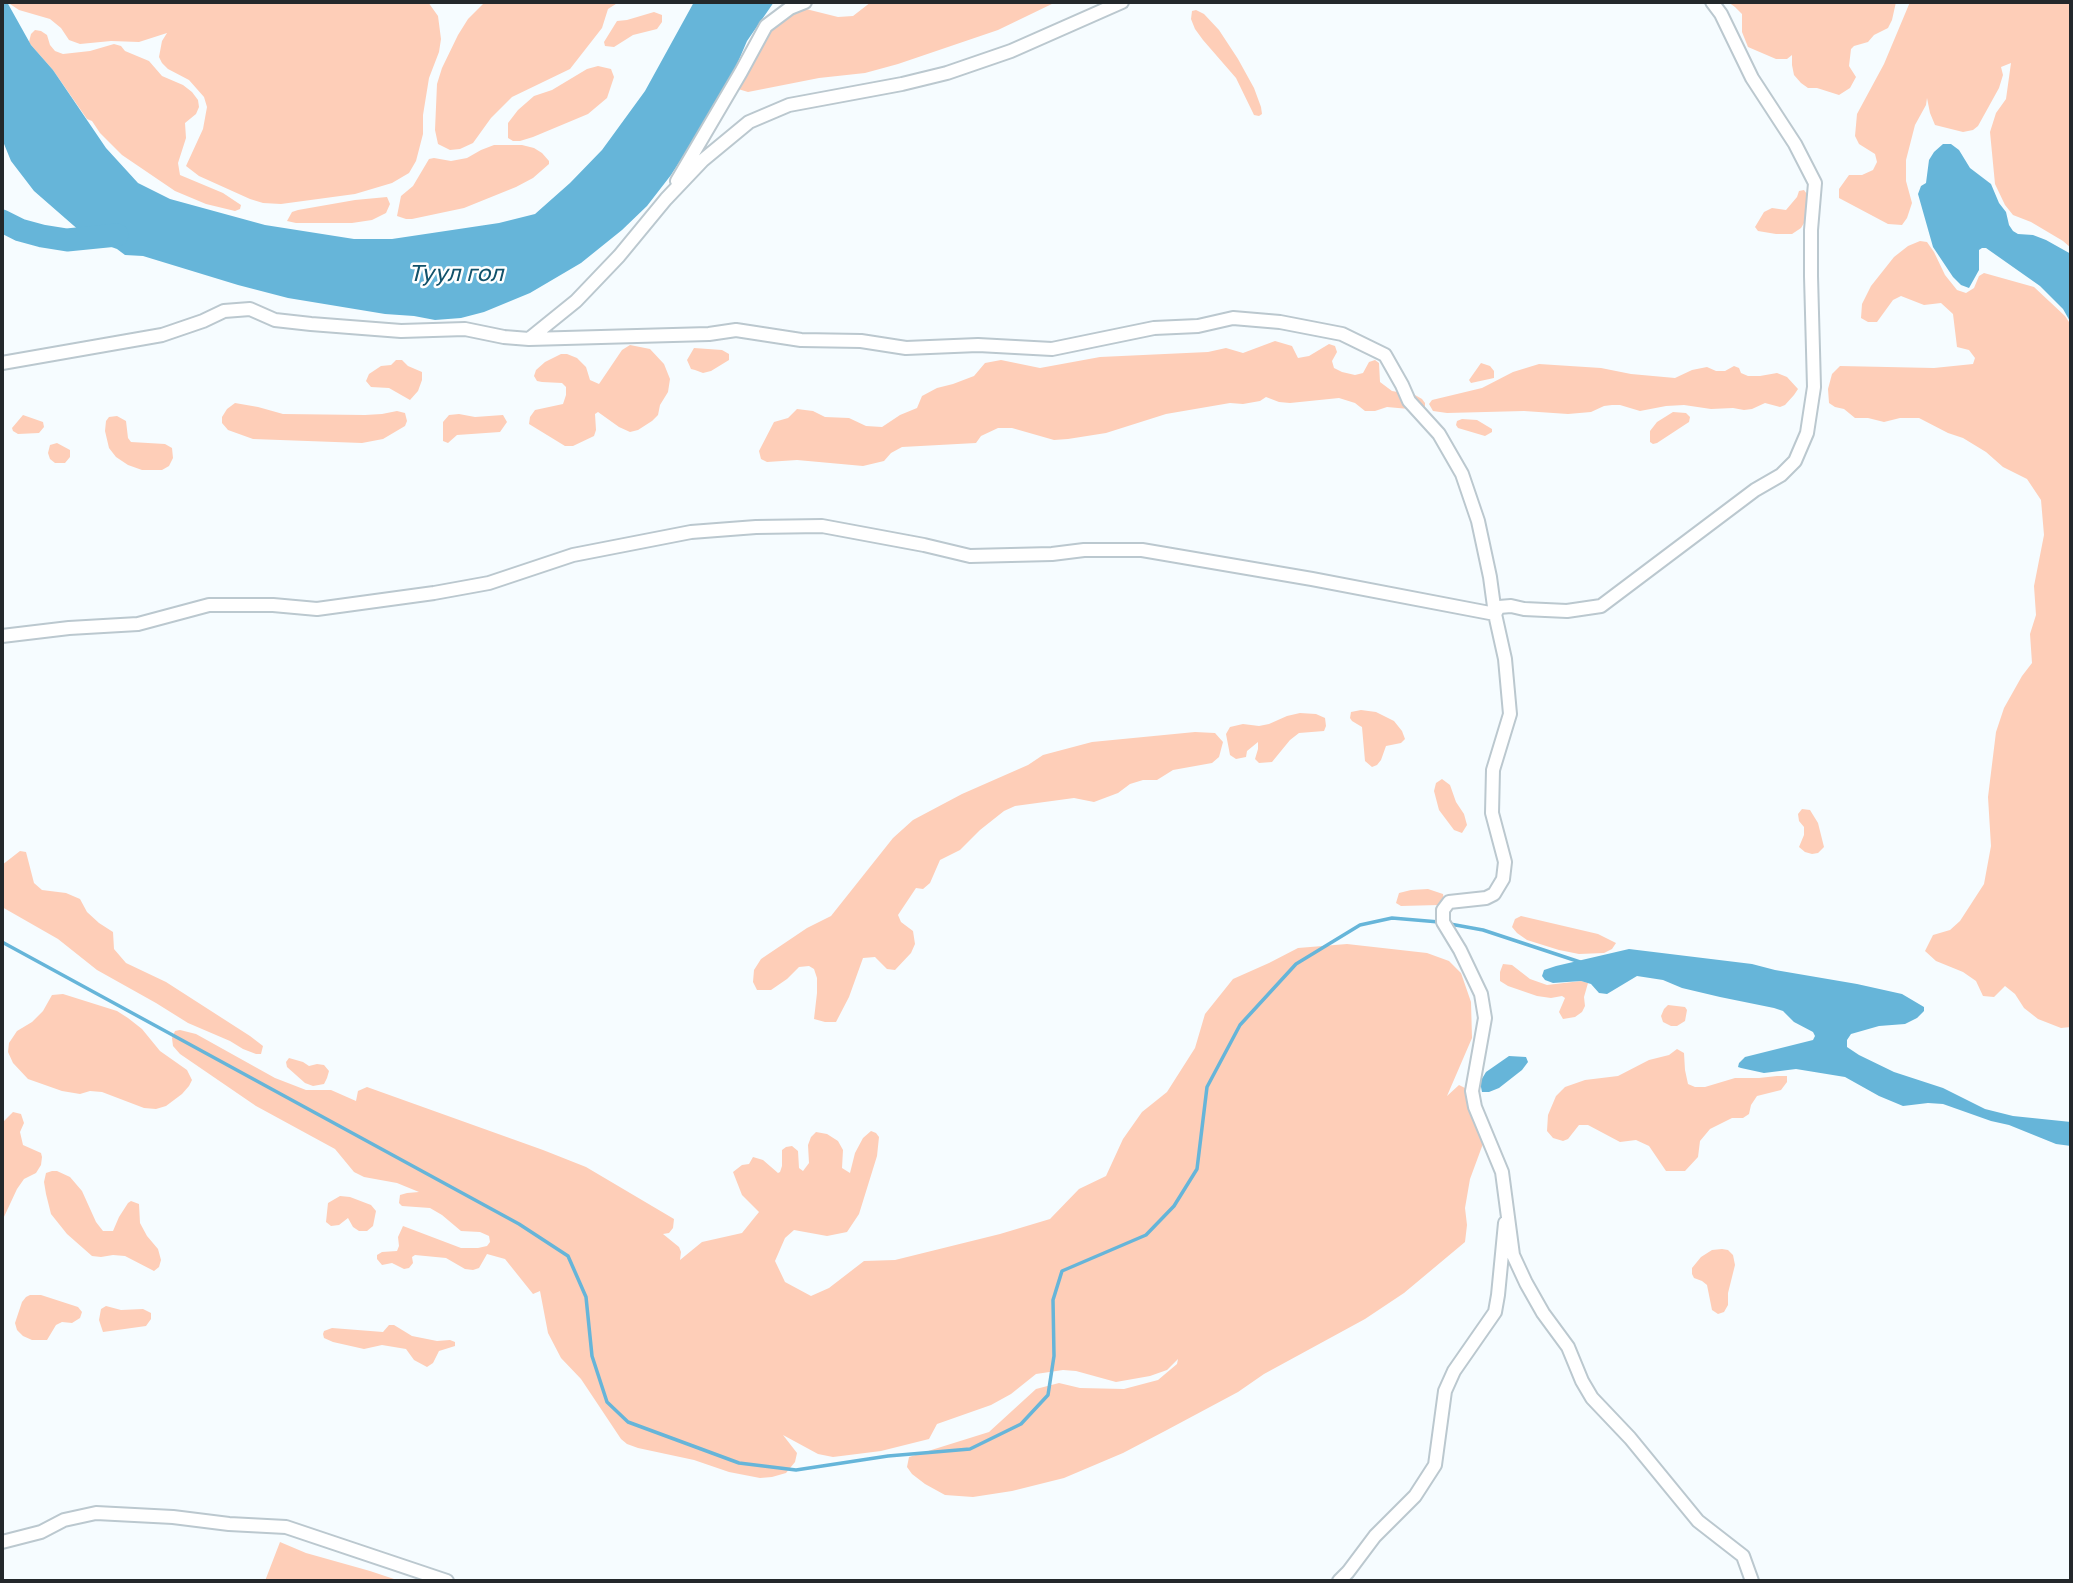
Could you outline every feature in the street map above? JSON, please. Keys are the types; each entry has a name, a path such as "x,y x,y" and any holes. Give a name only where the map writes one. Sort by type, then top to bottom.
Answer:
{"street":[{"path":"666,199 766,26 790,8 805,2"},
{"path":"529,339 576,301 703,160 749,122 789,106 947,73 1011,51 1122,2"},
{"path":"1495,614 1499,607 1511,606 1567,611 1601,606 1755,490 1781,475 1796,461 1807,433 1814,387 1811,253 1815,183 1796,144 1752,78 1721,14 1712,2"},
{"path":"2,363 162,335 224,312 250,309 275,320 311,324 401,331 465,329 529,339 709,334 736,330 801,340 861,341 906,348 978,345 1052,349 1154,328 1198,326 1233,318 1280,322 1342,334 1385,355 1409,401 1439,434 1462,474 1478,522 1505,659 1510,714 1493,770 1492,813 1505,862 1503,879 1494,894 1486,898 1449,902 1443,910 1443,922 1481,994 1485,1018 1472,1091 1475,1107 1502,1172 1513,1255 1543,1313 1569,1347 1582,1381 1592,1398 1630,1438 1698,1521 1743,1556 1752,1581"},
{"path":"2,636 138,624 209,605 273,605 317,609 489,583 573,555 691,532 808,526 822,526 970,556 1142,550 1325,581 1495,614"},
{"path":"1339,1581 1375,1536 1415,1496 1435,1465 1445,1391 1454,1371 1495,1312 1507,1208"},
{"path":"2,1542 41,1532 64,1520 96,1513 173,1517 286,1527 447,1581"}],"shaded area":[{"path":"7,2 428,2 438,16 441,39 429,78 423,134 416,161 409,173 392,183 355,194 281,204 250,199 199,176 186,166 203,129 207,107 204,97 189,80 162,63 159,57 162,41 167,33 139,42 80,44 69,40 61,28 50,19 19,10"},
{"path":"485,2 619,2 608,9 602,28 570,69 512,97 491,118 473,143 450,150 438,144 435,130 437,84 458,35 468,19"},
{"path":"871,2 1056,2 998,30 898,64 865,73 819,78 748,92 738,89 762,42 773,27 788,14 802,8 838,17 853,16"},
{"path":"1728,2 1896,2 1888,28 1874,35 1868,42 1851,49 1849,66 1856,77 1850,88 1839,95 1808,88 1801,83 1794,75 1792,55 1787,59 1776,59 1748,47 1742,32 1742,14"},
{"path":"1910,2 2071,2 2071,248 2031,222 2013,215 1995,184 1990,132 1996,113 2006,99 2011,63 2001,67 2003,75 1999,88 1978,126 1973,130 1963,132 1935,125 1927,98 1915,125 1906,160 1906,181 1912,203 1902,225 1888,224 1839,198 1839,189 1849,175 1862,175 1873,170 1877,162 1875,154 1859,144 1855,136 1857,114 1884,64"},
{"path":"1192,11 1204,14 1219,30 1238,59 1261,107 1262,114 1259,116 1254,115 1236,78 1195,29 1191,19"},
{"path":"654,12 662,15 662,22 657,29 633,35 614,47 605,46 604,42 617,21"},
{"path":"35,30 47,35 55,51 63,54 90,51 114,44 121,46 125,51 149,61 162,76 192,92 199,107 196,114 185,123 186,138 178,163 180,175 223,193 241,205 240,209 235,211 206,204 175,191 122,155 92,121 87,119 53,70 31,45 31,34"},
{"path":"598,66 611,69 614,77 607,98 588,114 520,141 508,138 508,123 534,96 552,90 587,69"},
{"path":"494,145 534,148 542,153 549,164 533,178 516,187 464,208 412,219 397,216 401,196 413,186 429,159 451,161 467,158"},
{"path":"1804,190 1809,197 1810,213 1801,228 1792,234 1758,231 1755,227 1764,212 1772,208 1786,210 1799,191"},
{"path":"387,197 390,204 386,213 372,220 352,223 287,221 292,212 298,210"},
{"path":"1920,241 1927,242 1945,275 1957,290 1966,293 1974,288 1979,276 1984,273 2034,287 2071,325 2071,1027 2061,1028 2038,1019 2024,1008 2015,994 2005,986 1994,997 1983,996 1976,981 1963,972 1936,961 1925,951 1933,935 1950,930 1960,921 1984,884 1991,846 1988,797 1996,732 2004,708 2032,663 2030,634 2036,615 2034,586 2044,535 2041,500 2027,479 2003,467 1986,452 1919,418 1900,418 1884,422 1855,418 1844,409 1829,403 1828,389 1832,374 1840,366 1934,368 1973,364 1975,358 1969,350 1957,347 1953,314 1941,303 1924,305 1901,296 1893,300 1877,322 1868,322 1861,318 1862,304 1871,286 1894,257"},
{"path":"1275,341 1292,346 1298,358 1309,356 1329,344 1335,346 1337,352 1332,361 1334,368 1355,375 1363,373 1369,362 1375,360 1379,363 1380,382 1392,391 1415,395 1422,399 1425,407 1420,410 1387,407 1365,411 1355,403 1339,398 1290,403 1266,397 1243,404 1230,403 1166,414 1106,433 1068,439 1054,440 1012,428 998,428 981,436 976,443 902,447 884,461 863,466 797,460 767,462 761,459 759,451 774,422 788,418 797,409 813,411 825,417 849,418 866,426 882,427 917,408 922,396 974,376 985,363 1001,360 1040,368 1100,357 1208,352 1226,348 1243,353"},
{"path":"630,345 650,349 664,364 670,379 668,392 660,405 658,415 652,421 630,432 598,412 595,414 594,436 573,446 565,446 529,424 535,410 563,404 566,395 566,387 562,383 537,381 534,376 536,370 545,362 561,354 577,358 586,367 590,380 599,384 622,350"},
{"path":"694,348 722,350 729,354 729,360 703,373 691,369 687,360"},
{"path":"396,360 402,360 422,372 418,391 410,400 389,388 371,387 366,381 369,374 381,366 391,365"},
{"path":"1481,363 1490,366 1494,371 1494,378 1471,383 1469,380"},
{"path":"1539,364 1601,368 1675,378 1692,370 1707,367 1725,371 1734,366 1748,376 1777,373 1787,377 1798,389 1785,405 1780,407 1765,403 1744,410 1684,405 1640,411 1612,405 1591,412 1568,414 1524,411 1447,413 1433,411 1429,404 1432,400 1482,388 1513,372"},
{"path":"235,403 283,414 365,415 397,411 405,413 407,421 405,426 383,439 362,443 253,439 228,430 222,423 227,409"},
{"path":"1673,412 1686,413 1690,417 1689,422 1657,443 1650,442 1650,431 1657,422"},
{"path":"23,415 43,422 44,427 39,433 18,434 12,428"},
{"path":"449,415 475,417 503,415 507,422 500,432 457,435 448,443 443,441 443,422"},
{"path":"117,416 126,421 131,442 165,444 172,448 173,458 169,466 162,470 142,470 116,457 109,448 105,431 109,417"},
{"path":"1477,420 1492,429 1492,432 1485,436 1458,428 1457,421"},
{"path":"57,443 70,450 70,457 65,463 55,463 50,459 50,445"},
{"path":"1351,712 1376,712 1394,721 1405,739 1401,743 1386,746 1381,760 1372,767 1365,761 1362,727 1350,718"},
{"path":"1300,713 1316,714 1325,718 1324,731 1299,733 1272,762 1259,763 1255,759 1258,742 1247,751 1246,757 1236,759 1230,755 1226,734 1230,727 1269,724"},
{"path":"1195,732 1215,733 1223,742 1219,757 1212,763 1173,770 1157,780 1130,784 1118,793 1094,802 1074,798 1015,806 980,830 960,850 940,860 930,883 923,889 916,888 898,915 901,922 913,931 915,944 911,953 895,970 887,969 875,957 863,958 849,997 836,1022 814,1019 817,978 814,969 809,966 799,967 771,990 757,990 753,982 754,970 761,959 807,928 831,916 893,838 913,820 962,794 1028,765 1043,755 1092,742"},
{"path":"1442,779 1450,785 1464,814 1467,825 1462,833 1454,830 1439,810 1434,791 1436,783"},
{"path":"1802,809 1810,810 1818,823 1824,847 1818,853 1805,852 1799,847 1804,835 1804,827 1798,814"},
{"path":"20,851 26,852 34,883 42,890 66,893 80,899 87,912 113,932 114,949 126,963 166,982 250,1036 263,1046 261,1054 243,1049 188,1023 97,970 58,939 2,907 2,865"},
{"path":"1428,889 1443,894 1444,900 1439,905 1401,906 1396,903 1399,893"},
{"path":"1521,916 1598,934 1616,943 1604,953 1579,954 1559,950 1527,940 1517,933 1512,927 1515,919"},
{"path":"1347,944 1427,953 1449,961 1461,973 1471,1002 1472,1038 1447,1096 1459,1085 1467,1089 1484,1141 1470,1179 1465,1208 1465,1242 1404,1293 1365,1319 1264,1374 1238,1392 1123,1453 1064,1478 973,1497 945,1495 925,1484 907,1467 909,1457 989,1432 1036,1389 1059,1383 1080,1388 1124,1389 1158,1380 1177,1364 1178,1359 1167,1370 1116,1382 1076,1371 1036,1374 1011,1394 991,1405 937,1424 929,1439 881,1451 833,1457 818,1454 783,1435 797,1453 795,1462 786,1473 772,1477 760,1478 729,1472 694,1460 638,1448 621,1439 581,1379 561,1358 548,1333 540,1291 533,1294 505,1259 487,1254 479,1268 473,1270 465,1269 446,1258 415,1255 412,1257 413,1263 404,1269 392,1263 382,1265 377,1259 377,1255 382,1252 397,1251 398,1237 403,1226 461,1248 487,1246 490,1242 489,1236 480,1232 461,1231 430,1208 402,1206 399,1203 400,1195 419,1192 397,1183 364,1177 354,1172 335,1149 256,1106 180,1054 173,1046 172,1038 175,1031 180,1030 196,1034 275,1078 306,1090 331,1090 356,1101 358,1091 367,1087 586,1167 674,1219 673,1228 669,1233 663,1234 679,1247 680,1260 702,1242 742,1233 759,1212 742,1195 733,1172 742,1165 749,1164 753,1157 763,1160 778,1173 782,1166 782,1150 792,1146 798,1151 799,1168 803,1171 809,1163 808,1145 816,1132 827,1134 838,1141 843,1150 842,1168 850,1173 855,1153 863,1138 871,1131 876,1133 879,1137 877,1156 859,1214 847,1232 827,1236 794,1230 785,1238 775,1261 785,1282 811,1296 829,1288 864,1261 895,1260 1050,1219 1079,1189 1106,1176 1123,1139 1142,1112 1167,1092 1195,1048 1205,1014 1233,979 1298,948"},
{"path":"1503,964 1512,965 1530,979 1547,985 1581,981 1588,983 1582,1012 1575,1017 1563,1019 1559,1012 1565,998 1562,996 1537,996 1508,986 1500,981"},
{"path":"63,994 117,1011 128,1018 142,1029 160,1051 187,1070 192,1080 189,1086 166,1106 156,1109 144,1108 102,1092 80,1094 62,1091 28,1079 13,1063 8,1052 9,1043 17,1031 43,1011 52,995"},
{"path":"1668,1005 1685,1007 1685,1021 1677,1026 1663,1022 1661,1016"},
{"path":"1677,1049 1684,1053 1688,1084 1695,1087 1705,1087 1735,1078 1787,1076 1787,1082 1781,1090 1757,1096 1749,1114 1743,1118 1732,1118 1710,1129 1700,1141 1698,1157 1685,1171 1666,1171 1649,1146 1636,1140 1620,1142 1588,1125 1579,1125 1568,1139 1563,1141 1553,1138 1547,1131 1548,1115 1556,1096 1565,1087 1585,1080 1618,1076 1649,1060 1669,1055"},
{"path":"289,1058 309,1066 324,1065 329,1071 324,1084 313,1086 305,1083 287,1067"},
{"path":"13,1112 21,1114 24,1123 20,1132 23,1145 41,1153 42,1157 36,1173 24,1179 17,1189 3,1219 2,1233 2,1123"},
{"path":"52,1171 70,1177 82,1191 103,1231 113,1231 128,1203 131,1201 139,1204 140,1223 158,1249 161,1260 159,1267 154,1271 125,1256 92,1256 67,1234 51,1214 46,1194 46,1173"},
{"path":"340,1196 371,1205 376,1211 373,1226 367,1231 359,1231 348,1218 339,1225 331,1226 326,1222 328,1203"},
{"path":"1722,1249 1733,1255 1735,1265 1728,1305 1724,1312 1718,1314 1712,1310 1707,1285 1694,1278 1692,1268 1701,1257 1712,1250"},
{"path":"30,1295 41,1295 78,1307 82,1312 80,1318 72,1323 62,1322 56,1325 47,1340 32,1340 23,1336 15,1323 22,1302"},
{"path":"106,1306 121,1310 143,1309 151,1313 151,1319 146,1326 103,1332 99,1320 101,1309"},
{"path":"389,1325 394,1325 412,1336 437,1341 450,1340 455,1342 455,1346 439,1351 433,1363 427,1367 414,1360 406,1349 382,1345 364,1349 333,1342 324,1338 323,1334 332,1328 383,1332"},
{"path":"280,1542 306,1553 400,1581 265,1581"}],"water":[{"name":"Туул гол","path":"2,2 7,2 31,45 53,70 106,148 138,183 170,199 265,225 354,239 392,239 499,223 535,214 602,150 645,91 694,2 774,2 747,41 726,90 671,175 647,206 622,230 581,263 530,293 484,312 461,318 435,320 288,298 143,256 125,255 117,249 89,239 34,191 11,161 2,139"},
{"path":"1943,144 1951,144 1959,150 1970,168 1991,184 2013,231 2046,240 2071,254 2071,323 2063,309 2040,286 1986,248 1979,250 1979,270 1969,288 1953,277 1933,247 1918,194 1921,186 1926,183 1929,160"},
{"path":"1629,949 1752,964 1902,994 1924,1007 1924,1011 1905,1024 1879,1026 1851,1034 1847,1047 1894,1072 1943,1088 1985,1109 2013,1116 2071,1122 2071,1146 2056,1144 2009,1125 1943,1104 1903,1106 1845,1077 1796,1069 1764,1073 1738,1067 1745,1057 1813,1040 1813,1032 1794,1022 1783,1011 1774,1008 1637,976 1607,994 1599,993 1591,984 1581,981 1553,983 1542,976 1544,970 1556,966"},
{"path":"1509,1056 1526,1057 1528,1062 1499,1088 1482,1092 1480,1082 1486,1072"}],"waterway":[{"path":"2,221 20,230 67,240 117,235"},
{"path":"2,942 519,1224 568,1256 586,1297 592,1356 607,1402 628,1422 739,1463 796,1470 888,1456 970,1449 1021,1424 1048,1395 1054,1356 1053,1300 1062,1271 1146,1235 1174,1206 1197,1169 1207,1087 1240,1025 1296,964 1360,925 1392,918 1439,922"},
{"path":"1450,924 1483,930 1580,962"}]}
